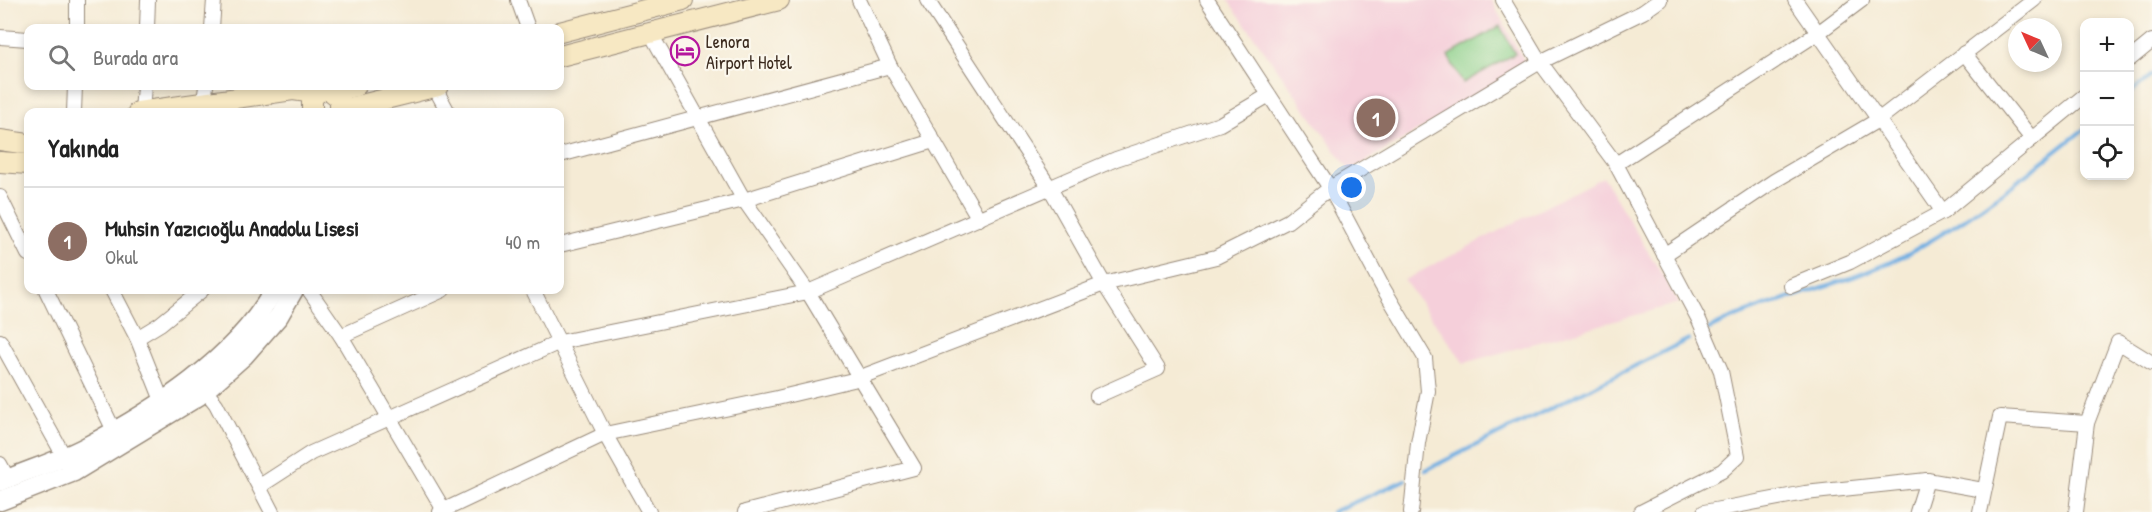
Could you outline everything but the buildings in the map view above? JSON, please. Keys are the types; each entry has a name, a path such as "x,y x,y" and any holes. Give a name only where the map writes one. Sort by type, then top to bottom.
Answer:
{"main road":[{"path":"564,31 683,0"},
{"path":"564,55 771,1"},
{"path":"154,108 205,94 293,90 313,103 321,90 338,90"},
{"path":"352,108 421,90"},
{"path":"334,91 340,98 340,108"},
{"path":"0,140 24,143"},
{"path":"0,162 24,164"}],"street":[{"path":"77,0 77,24"},
{"path":"147,24 148,0"},
{"path":"212,24 214,0"},
{"path":"518,0 527,24"},
{"path":"859,0 890,66 979,219"},
{"path":"927,0 1050,188 1104,284 1158,369 1097,396"},
{"path":"1207,0 1330,188 1382,286 1425,358 1428,391 1411,512"},
{"path":"1503,0 1540,62 1616,164 1699,320 1721,371 1738,456 1722,471 1641,512"},
{"path":"312,294 341,336 443,511 605,434 777,398 861,377 1104,284 1216,257 1288,221 1330,188 1540,62 1643,12 1660,0"},
{"path":"1795,0 1943,212"},
{"path":"1616,164 1818,33 1862,0"},
{"path":"1664,255 1774,180 1878,120 2034,0"},
{"path":"651,33 744,200 808,292 914,468 745,512"},
{"path":"0,37 24,39"},
{"path":"2134,56 2152,41"},
{"path":"1964,53 2032,140"},
{"path":"564,154 890,66"},
{"path":"74,108 75,90"},
{"path":"141,108 143,90"},
{"path":"438,90 446,108"},
{"path":"260,486 311,453 560,342 808,292 1116,159 1220,124 1269,95"},
{"path":"1791,286 1850,262 1943,212 2080,100"},
{"path":"564,245 744,200 933,141"},
{"path":"0,197 24,246"},
{"path":"48,294 116,437"},
{"path":"114,294 137,338 165,407"},
{"path":"137,338 160,324 197,294"},
{"path":"201,385 271,294"},
{"path":"0,501 74,472 116,437 244,356 272,324 291,294"},
{"path":"341,336 434,294"},
{"path":"535,294 605,434 649,512"},
{"path":"0,341 74,472"},
{"path":"2076,512 2087,423 2118,342 2152,363"},
{"path":"201,385 216,404 272,512"},
{"path":"1980,512 1983,489 2000,417 2087,423"},
{"path":"3,475 116,437"},
{"path":"1704,512 1805,493 1927,480 1983,489"},
{"path":"1917,512 1927,480"}],"shaded area":[{"path":"1228,0 1491,0 1527,66 1350,171"},
{"path":"1603,177 1679,303 1464,363 1404,280"}],"green space":[{"path":"1500,26 1515,54 1463,83 1448,56"}],"waterway":[{"path":"2134,90 2152,75"},
{"path":"1709,329 1758,308 1860,274 1909,253 1978,210 2080,132"},
{"path":"1426,470 1689,339"},
{"path":"1332,512 1405,480"}],"place":[{"name":"Lenora Airport Hotel","path":"685,51"},
{"name":"Muhsin Yazıcıoğlu Anadolu Lisesi","path":"1376,118"}]}
